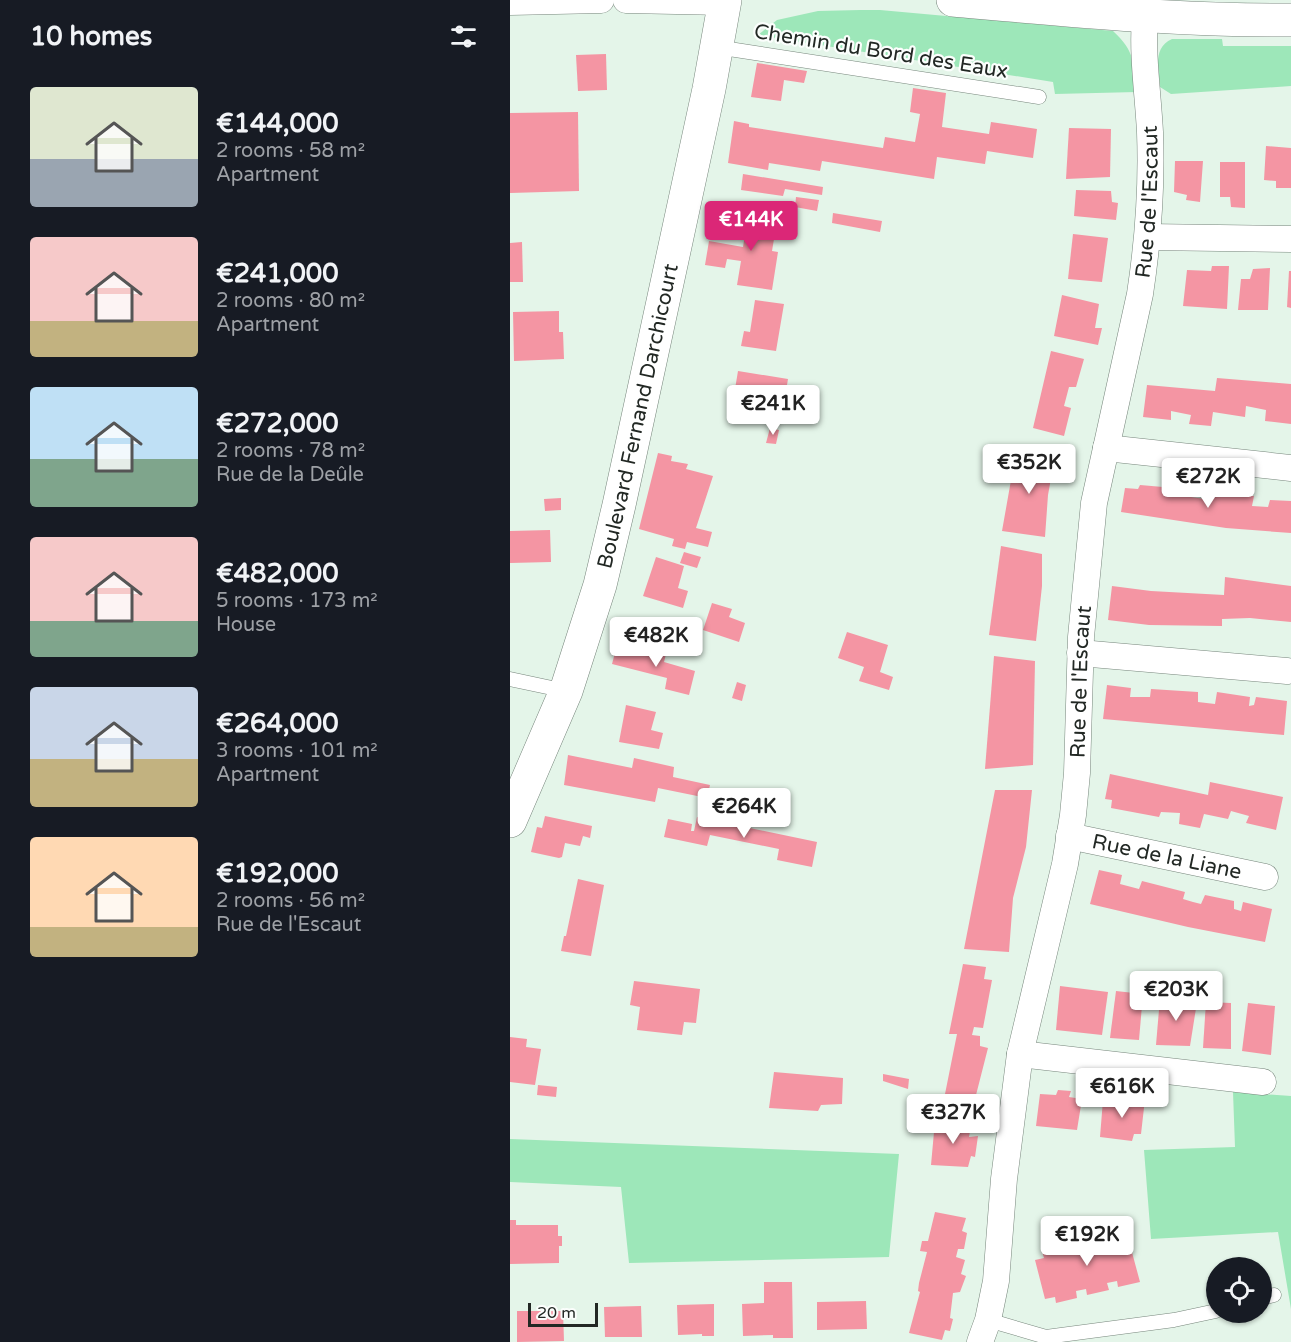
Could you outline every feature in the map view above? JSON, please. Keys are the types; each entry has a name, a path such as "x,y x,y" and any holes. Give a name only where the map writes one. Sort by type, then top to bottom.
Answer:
{"main road":[{"path":"953,0 1144,17 1229,13 1291,20"},
{"name":"Boulevard Fernand Darchicourt","path":"510,821 566,691 600,585 619,506 716,47 732,1"}],"street":[{"path":"510,2 601,0"},
{"path":"626,0 732,1"},
{"name":"Rue de l'Escaut","path":"984,1331 996,1281 1004,1179 1020,1054 1065,864 1069,836 1077,773 1080,652 1094,502 1140,294 1148,237 1150,155 1144,64 1144,17"},
{"path":"1148,237 1291,239"},
{"path":"1106,448 1291,468"},
{"path":"1080,652 1287,671"},
{"name":"Rue de la Liane","path":"1069,836 1265,877"},
{"path":"1020,1054 1263,1082"}],"lane":[{"name":"Chemin du Bord des Eaux","path":"716,47 1039,97"},
{"path":"511,680 566,691"},
{"path":"984,1331 1046,1337 1174,1320 1206,1313"}],"green space":[{"path":"880,10 1113,31 1126,45 1132,58 1137,92 1055,94 1053,82 758,35 777,20 818,11"},
{"path":"1172,39 1222,39 1223,46 1291,46 1291,86 1171,94 1160,87 1158,60 1162,48"},
{"path":"1233,1092 1291,1096 1291,1309 1278,1232 1151,1239 1144,1150 1235,1147"},
{"path":"510,1139 899,1154 889,1257 629,1263 621,1187 510,1182"}],"building":[{"path":"606,54 607,90 578,91 576,55"},
{"path":"757,63 807,71 804,83 784,80 781,101 751,97"},
{"path":"913,88 946,93 942,127 989,134 991,122 1037,129 1033,158 987,151 985,164 937,157 934,179 822,161 820,171 769,163 768,170 728,163 734,121 749,124 749,127 883,148 885,137 915,142 920,114 910,112"},
{"path":"578,112 579,191 510,193 510,113"},
{"path":"1069,128 1111,129 1110,177 1066,179"},
{"path":"1266,146 1291,148 1291,188 1276,188 1276,181 1264,180"},
{"path":"1175,161 1203,161 1200,202 1186,200 1187,195 1174,192"},
{"path":"1220,162 1245,162 1245,208 1231,207 1230,197 1220,197"},
{"path":"743,174 823,187 822,195 785,189 783,196 741,190"},
{"path":"1076,190 1111,191 1112,202 1118,203 1116,220 1074,216"},
{"path":"796,197 819,200 817,211 795,207"},
{"path":"749,210 778,215 772,251 778,252 772,290 737,285 741,261 727,259 725,268 705,265 709,241 743,247"},
{"path":"833,213 882,221 880,232 832,223"},
{"path":"1073,234 1108,238 1102,282 1068,279"},
{"path":"522,242 523,282 510,282 510,243"},
{"path":"1212,266 1229,266 1227,309 1183,306 1187,270 1211,271"},
{"path":"1270,268 1268,310 1238,310 1241,279 1250,279 1253,269"},
{"path":"1289,271 1291,271 1291,308 1287,307"},
{"path":"1062,295 1099,304 1095,328 1102,328 1098,345 1054,336"},
{"path":"755,300 784,304 776,351 741,346 744,331 750,332"},
{"path":"559,311 559,332 563,332 564,359 514,361 513,312"},
{"path":"1051,351 1084,359 1076,387 1069,387 1064,406 1071,408 1064,436 1033,428"},
{"path":"738,371 788,379 784,403 766,400 763,415 743,411 745,397 734,395"},
{"path":"1217,378 1291,384 1291,424 1265,421 1266,410 1246,406 1245,417 1213,412 1211,426 1189,424 1191,415 1171,411 1171,420 1143,417 1147,385 1215,391"},
{"path":"770,428 779,430 776,444 766,443"},
{"path":"1016,452 1055,456 1048,495 1045,537 1002,531"},
{"path":"658,453 672,456 671,461 688,464 686,469 713,476 696,528 712,532 708,547 687,542 685,549 672,546 674,539 639,529"},
{"path":"1140,485 1186,489 1184,496 1205,499 1206,493 1254,496 1252,506 1268,507 1270,500 1291,501 1291,533 1226,528 1121,512 1125,488 1138,489"},
{"path":"561,498 561,510 545,511 544,499"},
{"path":"550,530 551,562 510,563 510,531"},
{"path":"1001,546 1042,554 1042,586 1036,641 989,635"},
{"path":"684,552 701,557 697,568 680,563"},
{"path":"656,557 684,566 678,588 688,591 683,608 643,596"},
{"path":"1225,577 1291,586 1291,622 1250,618 1222,619 1222,626 1149,625 1108,620 1112,586 1151,591 1224,595"},
{"path":"712,603 732,609 729,617 745,623 739,642 703,630"},
{"path":"847,632 888,645 880,672 893,677 889,690 859,681 864,667 838,658"},
{"path":"672,635 691,641 688,649 669,643"},
{"path":"635,644 666,654 664,662 695,671 689,695 665,689 667,678 612,664 616,649 632,653"},
{"path":"994,656 1035,661 1033,765 985,769"},
{"path":"737,682 746,685 742,701 732,698"},
{"path":"1107,685 1131,688 1130,697 1150,697 1151,689 1198,692 1198,702 1215,704 1217,692 1250,697 1249,706 1254,705 1256,697 1287,701 1284,735 1103,719"},
{"path":"626,705 656,712 651,730 663,733 659,749 619,742"},
{"path":"568,755 632,768 634,758 674,767 673,777 710,785 707,798 658,788 655,802 564,785"},
{"path":"1110,774 1208,795 1210,782 1283,797 1276,830 1246,823 1249,816 1231,811 1228,819 1204,814 1200,828 1179,824 1180,813 1161,812 1159,817 1111,808 1112,800 1105,799"},
{"path":"995,790 1032,790 1026,847 1013,898 1009,952 964,949"},
{"path":"545,816 592,826 590,838 583,836 580,846 565,843 562,857 559,858 531,852 537,827 542,828"},
{"path":"697,817 817,842 812,867 777,860 779,849 710,835 707,846 664,837 668,819 692,824 691,831 694,831"},
{"path":"1099,870 1122,875 1120,884 1139,889 1142,881 1185,892 1183,899 1201,904 1205,895 1234,901 1234,909 1241,911 1243,902 1272,909 1265,942 1090,904"},
{"path":"578,879 604,885 591,956 561,951"},
{"path":"963,964 986,967 984,979 992,980 983,1028 974,1027 972,1035 980,1036 980,1046 988,1048 976,1095 967,1095 965,1104 944,1099 957,1034 949,1034"},
{"path":"634,981 700,989 696,1023 684,1022 682,1035 637,1030 640,1007 630,1005"},
{"path":"1060,986 1108,992 1102,1035 1056,1030"},
{"path":"1116,991 1143,994 1139,1040 1110,1038"},
{"path":"1160,998 1197,1002 1190,1046 1156,1045"},
{"path":"1206,1002 1231,1003 1231,1049 1203,1048"},
{"path":"1248,1003 1275,1006 1271,1055 1242,1051"},
{"path":"510,1037 527,1039 526,1047 541,1049 535,1085 510,1082"},
{"path":"774,1072 843,1078 842,1104 821,1105 818,1111 769,1108"},
{"path":"883,1074 909,1079 908,1089 883,1081"},
{"path":"538,1085 557,1087 556,1097 537,1095"},
{"path":"1058,1090 1071,1091 1069,1097 1082,1099 1077,1130 1036,1126 1040,1094 1056,1095"},
{"path":"1127,1097 1145,1099 1141,1134 1134,1134 1132,1141 1100,1137 1103,1100 1127,1105"},
{"path":"935,1121 971,1125 969,1137 978,1136 975,1157 971,1156 968,1167 931,1165"},
{"path":"935,1212 966,1218 962,1231 967,1233 964,1249 958,1249 956,1257 965,1260 961,1274 966,1276 960,1292 953,1293 950,1318 953,1319 950,1331 945,1330 942,1340 909,1333 920,1292 918,1291 919,1283 927,1252 920,1251 922,1241 928,1241"},
{"path":"510,1220 516,1220 516,1225 558,1225 558,1236 562,1236 562,1246 559,1246 559,1263 510,1264"},
{"path":"1126,1230 1140,1282 1118,1287 1117,1281 1107,1283 1109,1290 1087,1295 1086,1289 1076,1291 1077,1298 1056,1303 1055,1297 1045,1299 1035,1260 1044,1258 1042,1251 1063,1246 1065,1252 1075,1250 1073,1243 1095,1238 1096,1244 1106,1242 1104,1235"},
{"path":"764,1282 792,1282 793,1338 773,1338 773,1335 743,1336 742,1304 764,1303"},
{"path":"866,1301 867,1329 817,1330 817,1302"},
{"path":"714,1304 714,1336 678,1335 677,1305"},
{"path":"641,1306 642,1337 605,1337 604,1307"},
{"path":"517,1311 563,1311 564,1341 517,1342"}]}
